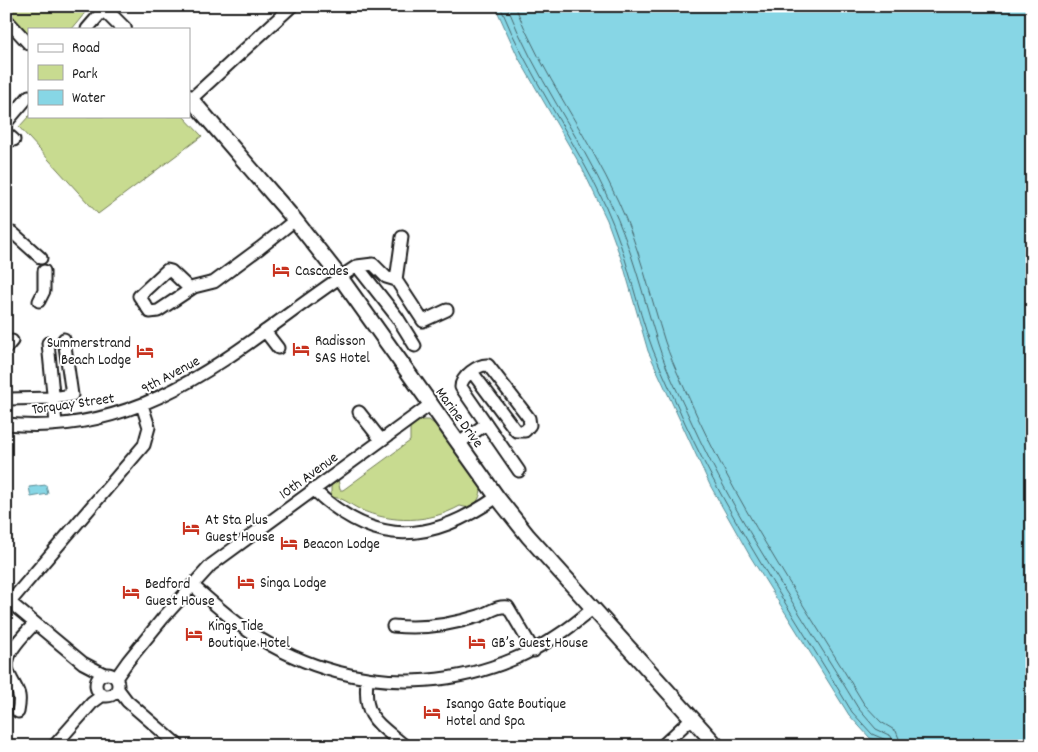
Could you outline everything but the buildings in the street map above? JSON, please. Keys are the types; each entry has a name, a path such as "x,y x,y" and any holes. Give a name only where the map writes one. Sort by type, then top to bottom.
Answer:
{"main road":[{"path":"104,7 123,28"},
{"name":"Marine Drive","path":"190,98 295,220 340,277 497,497 539,550 717,746"}],"street":[{"path":"190,98 292,6"},
{"path":"88,28 104,7"},
{"path":"6,20 28,43"},
{"path":"6,123 28,97"},
{"path":"190,289 214,282 295,220"},
{"path":"13,232 41,258"},
{"path":"396,280 402,237"},
{"path":"357,266 373,264 386,277 396,280 423,321 447,310"},
{"path":"357,266 397,317 415,346"},
{"name":"9th Avenue","path":"8,601 144,445 149,428 142,405 200,376 357,266"},
{"path":"39,301 44,291 44,271"},
{"path":"265,331 278,348"},
{"path":"6,396 9,399 53,398 70,395 72,393 64,339"},
{"path":"48,343 56,424"},
{"path":"472,372 518,432 525,431 530,425 529,418 491,367 484,364 472,372 464,379 461,386 519,471"},
{"name":"10th Avenue","path":"54,746 192,585 220,558 313,489 377,446 431,404"},
{"name":"Torquay Street","path":"6,424 56,424 98,418 142,405"},
{"path":"359,412 377,446"},
{"path":"459,443 486,424"},
{"path":"313,489 336,510 355,521 380,530 446,527 466,518 497,497"},
{"path":"192,585 230,617 266,642 315,664 367,680 404,682 453,678 494,668 534,651 567,630 592,609"},
{"path":"8,601 179,746"},
{"path":"393,626 429,627 479,616 501,606 508,607 534,651"},
{"path":"18,712 20,693 10,676 8,663 14,648 35,623"},
{"path":"367,680 366,702 369,712 406,746"},
{"path":"662,746 692,718"}],"green space":[{"path":"6,6 85,6 84,14 73,28 28,28 28,35"},
{"path":"28,117 185,118 202,136 98,214 19,127"},
{"path":"418,420 429,420 437,426 481,486 480,497 475,504 469,508 460,506 436,516 397,519 372,514 342,499 331,498 331,486 338,479 340,490 343,490 410,441 410,427"}],"water":[{"path":"495,6 1032,6 1032,746 888,746 870,738 849,715 750,556 710,485 648,351 623,264 607,220 582,168 518,57"},
{"path":"46,485 48,494 31,497 29,487"}],"place":[{"name":"Cascades","path":"281,270"},
{"name":"Radisson SAS Hotel","path":"301,349"},
{"name":"Summerstrand Beach Lodge","path":"145,351"},
{"name":"At Sta Plus Guest House","path":"191,528"},
{"name":"Beacon Lodge","path":"289,543"},
{"name":"Singa Lodge","path":"246,582"},
{"name":"Bedford Guest House","path":"131,592"},
{"name":"Kings Tide Boutique Hotel","path":"194,634"},
{"name":"GB’s Guest House","path":"477,642"},
{"name":"Isango Gate Boutique Hotel and Spa","path":"432,712"}]}
